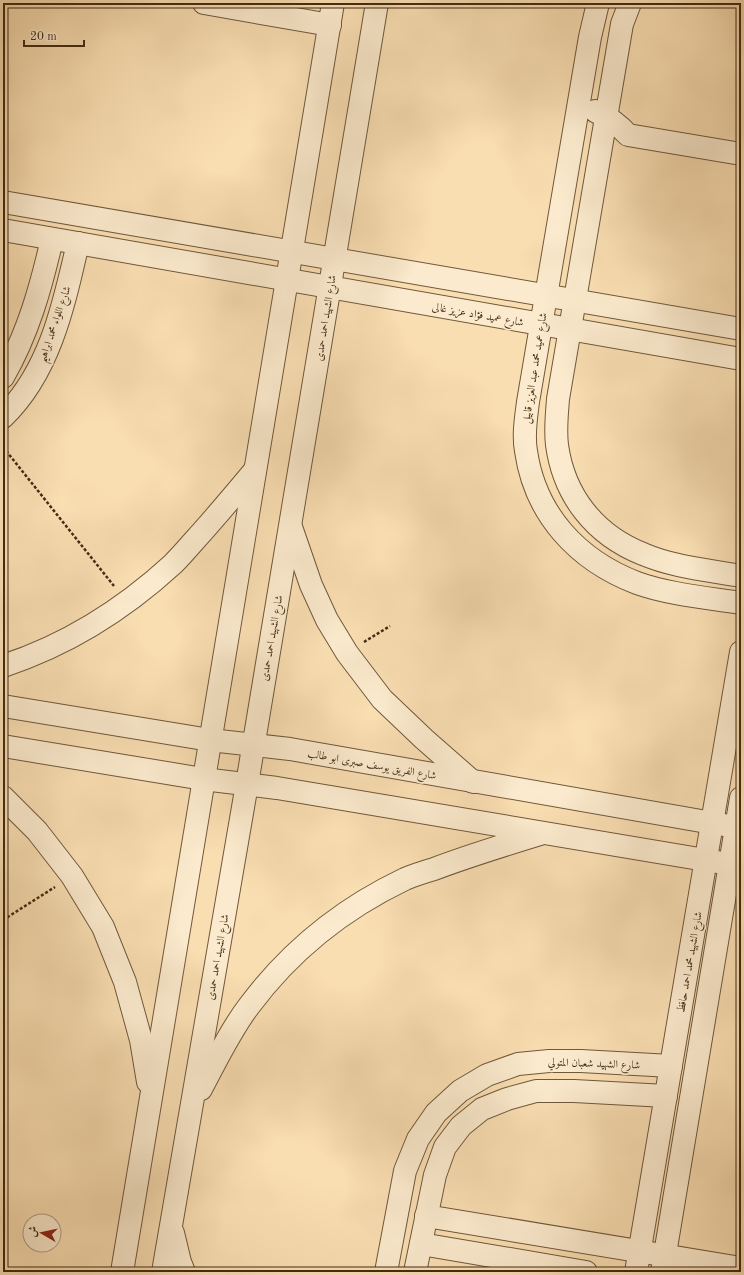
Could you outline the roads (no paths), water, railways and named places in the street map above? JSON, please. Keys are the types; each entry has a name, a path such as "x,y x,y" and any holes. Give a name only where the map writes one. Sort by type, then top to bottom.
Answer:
{"street":[{"path":"204,3 330,25"},
{"path":"122,1272 333,3"},
{"name":"شارع الشهيد احمد حمدى","path":"163,1272 377,3"},
{"name":"شارع عميد محمد عبد العزيز قابيل","path":"598,3 590,38 528,402 525,426 526,449 530,472 548,514 561,532 596,562 616,574 638,583 661,589 741,603"},
{"path":"630,3 622,24 605,116 556,421 556,444 561,466 572,493 585,514 602,531 621,545 643,555 666,562 741,576"},
{"path":"578,107 592,110 605,116 618,124 628,136"},
{"path":"571,148 585,150 600,149 615,144 628,136 741,154"},
{"path":"3,202 741,329"},
{"name":"شارع عميد فؤاد عزيز غالى","path":"3,230 741,359"},
{"path":"3,377 27,329 39,292 52,239"},
{"name":"شارع اللواء محمد ابراهيم","path":"3,417 14,406 34,378 48,347 70,279 78,243"},
{"path":"3,666 25,659 78,634 127,602 174,563 215,518 255,469"},
{"path":"290,524 311,585 327,620 347,652 382,699 424,739 474,782"},
{"name":"شارع الشهيد محمد احمد حافظ","path":"638,1262 741,652"},
{"name":"شارع الفريق يوسف صبرى ابو طالب","path":"3,706 210,740 290,749 739,828"},
{"path":"3,746 203,779 278,788 736,865"},
{"path":"3,797 37,831 72,876 102,927 125,982 140,1040 151,1099"},
{"path":"664,1264 736,865 741,798"},
{"path":"191,1108 222,1049 249,1006 282,967 319,932 361,903 406,879 454,861 542,833"},
{"name":"شارع الشهيد شعبان المتولي","path":"386,1272 405,1171 418,1139 436,1113 460,1091 487,1075 518,1064 549,1061 581,1061 671,1066"},
{"path":"416,1272 435,1175 445,1147 461,1126 482,1109 506,1098 536,1091 574,1091 666,1096"},
{"path":"426,1216 638,1262 741,1268"},
{"path":"172,1222 175,1242 184,1272"},
{"path":"421,1244 586,1272"}]}
